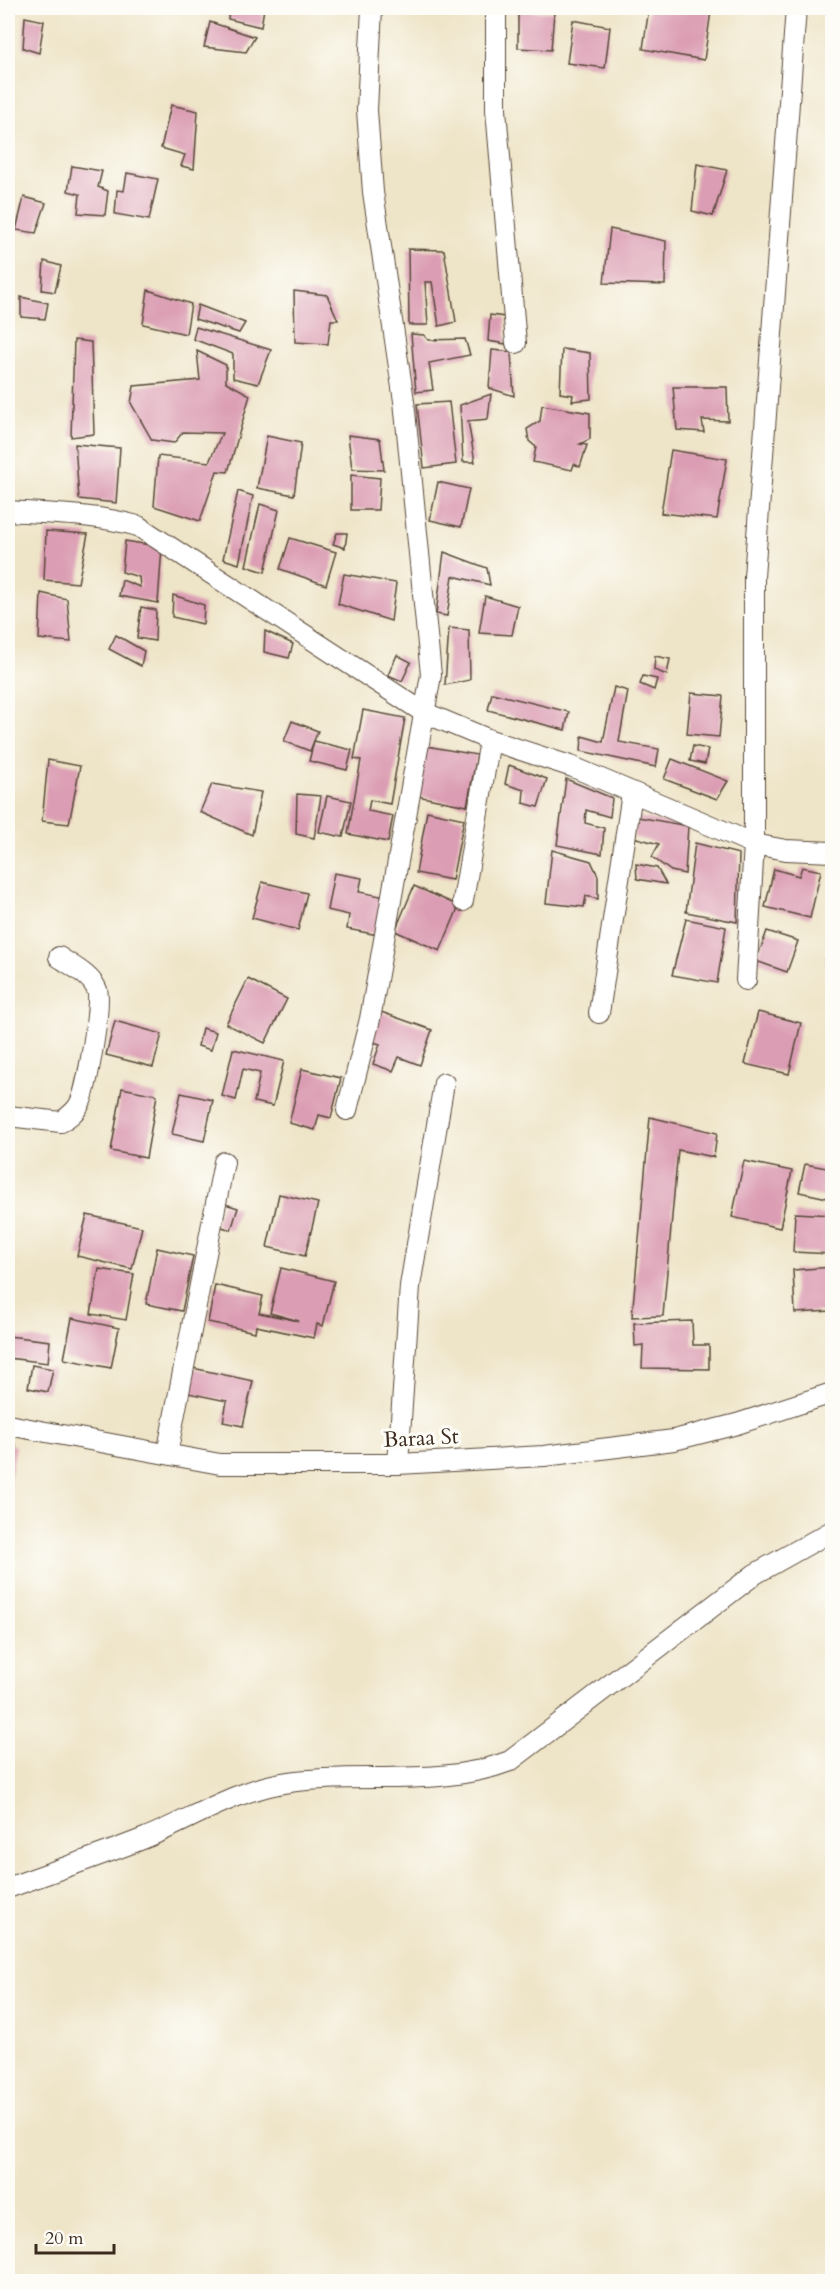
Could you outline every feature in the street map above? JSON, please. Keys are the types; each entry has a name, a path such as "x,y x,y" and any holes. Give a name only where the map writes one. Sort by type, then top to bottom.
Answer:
{"street":[{"path":"346,1110 370,1019 423,712 430,688 431,660 404,401 381,258 367,110 372,8"},
{"path":"496,8 496,110 516,343"},
{"path":"746,980 754,844 754,577 796,8"},
{"path":"8,512 75,513 138,526 423,712 490,741 573,766 754,844 786,850 832,852"},
{"path":"463,901 490,741"},
{"path":"599,1013 632,793"},
{"path":"8,1116 61,1122 70,1116 81,1103 100,999 91,980 59,957"},
{"path":"398,1464 410,1286 444,1083"},
{"path":"167,1454 224,1162"},
{"name":"Baraa St","path":"8,1425 220,1464 398,1464 544,1456 674,1440 737,1424 832,1393"},
{"path":"8,1888 145,1838 249,1791 288,1782 447,1775 487,1770 510,1761 755,1574 832,1531"}],"building":[{"path":"229,8 264,8 261,27 228,19"},
{"path":"649,8 699,8 711,11 704,60 643,49"},
{"path":"518,11 554,12 551,50 518,48"},
{"path":"25,17 44,21 39,53 23,48"},
{"path":"573,20 610,27 605,68 567,63"},
{"path":"210,22 255,37 246,52 204,47"},
{"path":"171,105 198,111 194,169 181,166 185,155 161,148"},
{"path":"697,164 727,170 713,216 692,211"},
{"path":"72,166 102,171 98,187 108,191 105,215 78,213 80,194 68,191"},
{"path":"127,173 158,179 149,220 115,214 117,190 124,191"},
{"path":"24,197 46,203 36,233 16,230"},
{"path":"610,229 666,241 665,285 604,283"},
{"path":"408,249 444,250 456,322 439,326 432,282 425,282 428,325 409,325"},
{"path":"44,261 61,266 55,292 42,290"},
{"path":"148,290 191,304 186,334 143,324"},
{"path":"294,291 327,295 338,320 331,320 328,344 295,342"},
{"path":"21,297 48,303 45,319 21,317"},
{"path":"198,305 245,323 239,333 195,319"},
{"path":"490,315 505,317 506,344 488,341"},
{"path":"196,327 271,350 258,384 233,378 233,354 193,339"},
{"path":"411,334 424,335 428,340 465,339 470,355 429,363 433,390 416,392"},
{"path":"74,340 91,342 94,434 71,437"},
{"path":"562,349 590,353 591,399 572,401 573,395 560,393"},
{"path":"492,350 511,352 514,396 489,388"},
{"path":"197,351 226,365 226,382 250,395 228,472 217,471 200,521 154,506 158,456 209,462 222,433 183,432 174,443 152,440 131,403 134,386 200,380"},
{"path":"673,387 727,387 728,421 702,420 704,432 677,430"},
{"path":"491,394 488,419 468,421 475,462 463,462 460,405"},
{"path":"449,402 456,464 424,468 417,404"},
{"path":"542,405 590,413 590,439 580,444 587,445 580,467 574,464 572,470 533,462 536,447 529,441 527,429 540,421"},
{"path":"348,435 380,439 384,470 352,469"},
{"path":"267,436 301,443 294,495 257,488"},
{"path":"75,444 120,448 116,503 79,499"},
{"path":"671,450 727,459 717,519 661,513"},
{"path":"351,475 380,478 378,510 351,510"},
{"path":"438,482 469,489 461,527 430,520"},
{"path":"238,491 253,496 239,564 223,559"},
{"path":"260,504 279,510 265,572 246,566"},
{"path":"46,531 88,534 78,583 44,580"},
{"path":"337,533 347,533 345,548 333,544"},
{"path":"290,538 336,552 326,585 280,569"},
{"path":"125,541 162,547 158,603 119,596 122,580 140,587 139,577 122,572"},
{"path":"444,552 487,568 490,585 453,576 447,616 436,614"},
{"path":"344,574 396,583 391,621 338,604"},
{"path":"41,593 67,599 71,642 39,639"},
{"path":"173,595 204,605 203,624 172,617"},
{"path":"485,596 518,606 512,635 479,633"},
{"path":"141,607 156,610 155,641 137,638"},
{"path":"449,628 469,630 470,680 445,685"},
{"path":"265,631 293,644 289,658 264,652"},
{"path":"116,635 144,651 141,666 109,649"},
{"path":"397,655 411,662 402,681 388,675"},
{"path":"655,656 670,659 667,675 654,670"},
{"path":"643,676 657,679 654,690 640,684"},
{"path":"614,687 628,691 619,742 659,749 656,767 581,751 582,736 603,742"},
{"path":"492,693 569,712 565,730 488,710"},
{"path":"691,693 723,696 719,737 687,734"},
{"path":"363,710 405,718 390,804 370,800 368,811 393,816 388,842 348,834 361,760 354,759"},
{"path":"292,721 318,731 310,751 284,741"},
{"path":"314,741 352,750 347,770 309,761"},
{"path":"421,745 477,755 467,806 412,795"},
{"path":"693,746 708,749 705,764 690,761"},
{"path":"672,759 728,781 717,799 664,779"},
{"path":"48,760 80,766 69,824 42,821"},
{"path":"509,765 547,779 538,807 523,803 524,790 505,784"},
{"path":"566,779 612,798 610,817 586,810 585,823 604,828 602,854 557,845"},
{"path":"212,784 261,792 252,835 200,812"},
{"path":"297,794 321,796 314,838 296,834"},
{"path":"327,796 351,801 343,837 319,832"},
{"path":"427,811 464,819 452,880 416,873"},
{"path":"638,817 688,826 685,874 671,871 652,857 659,844 633,837"},
{"path":"695,843 739,854 737,922 686,912"},
{"path":"552,850 591,861 598,876 598,899 586,896 584,907 546,903"},
{"path":"636,864 657,868 666,884 637,879"},
{"path":"802,867 821,871 810,918 765,907 774,869 799,876"},
{"path":"334,873 362,878 359,892 386,897 378,935 347,929 349,915 327,910"},
{"path":"262,882 307,893 298,930 252,918"},
{"path":"414,886 459,906 440,951 395,931"},
{"path":"686,919 726,927 717,983 672,975"},
{"path":"767,931 798,941 787,972 756,961"},
{"path":"832,959 832,988 830,988 825,960"},
{"path":"248,979 287,999 265,1043 226,1024"},
{"path":"381,1012 432,1030 420,1065 399,1057 393,1071 373,1064 380,1044 370,1041"},
{"path":"758,1012 801,1023 789,1074 745,1064"},
{"path":"115,1021 162,1034 153,1067 106,1055"},
{"path":"202,1028 216,1032 211,1050 198,1046"},
{"path":"233,1049 284,1061 273,1106 254,1102 260,1073 243,1069 236,1100 222,1096"},
{"path":"302,1069 341,1078 331,1118 319,1115 315,1130 289,1123"},
{"path":"122,1088 157,1095 146,1158 111,1151"},
{"path":"181,1093 213,1100 204,1141 172,1134"},
{"path":"650,1117 717,1133 714,1157 678,1150 663,1316 632,1317"},
{"path":"744,1161 792,1171 780,1228 732,1217"},
{"path":"805,1164 832,1169 832,1199 799,1192"},
{"path":"279,1194 318,1203 305,1256 267,1247"},
{"path":"222,1203 238,1208 231,1230 216,1225"},
{"path":"795,1213 832,1215 832,1254 793,1252"},
{"path":"87,1215 142,1227 132,1269 77,1256"},
{"path":"157,1248 193,1256 182,1311 146,1304"},
{"path":"832,1267 832,1311 795,1313 793,1270"},
{"path":"281,1268 334,1281 323,1326 317,1324 314,1338 256,1326 255,1332 208,1322 215,1285 263,1296 259,1313 299,1321 270,1313"},
{"path":"99,1269 134,1274 126,1320 91,1314"},
{"path":"72,1318 119,1328 111,1368 64,1359"},
{"path":"692,1321 693,1345 709,1345 709,1369 642,1368 643,1345 635,1346 634,1323"},
{"path":"8,1336 50,1341 48,1363 8,1358"},
{"path":"32,1365 53,1369 48,1392 28,1388"},
{"path":"188,1367 253,1381 243,1426 223,1422 227,1401 183,1392"},
{"path":"8,1444 16,1446 9,1485 8,1485"}]}
